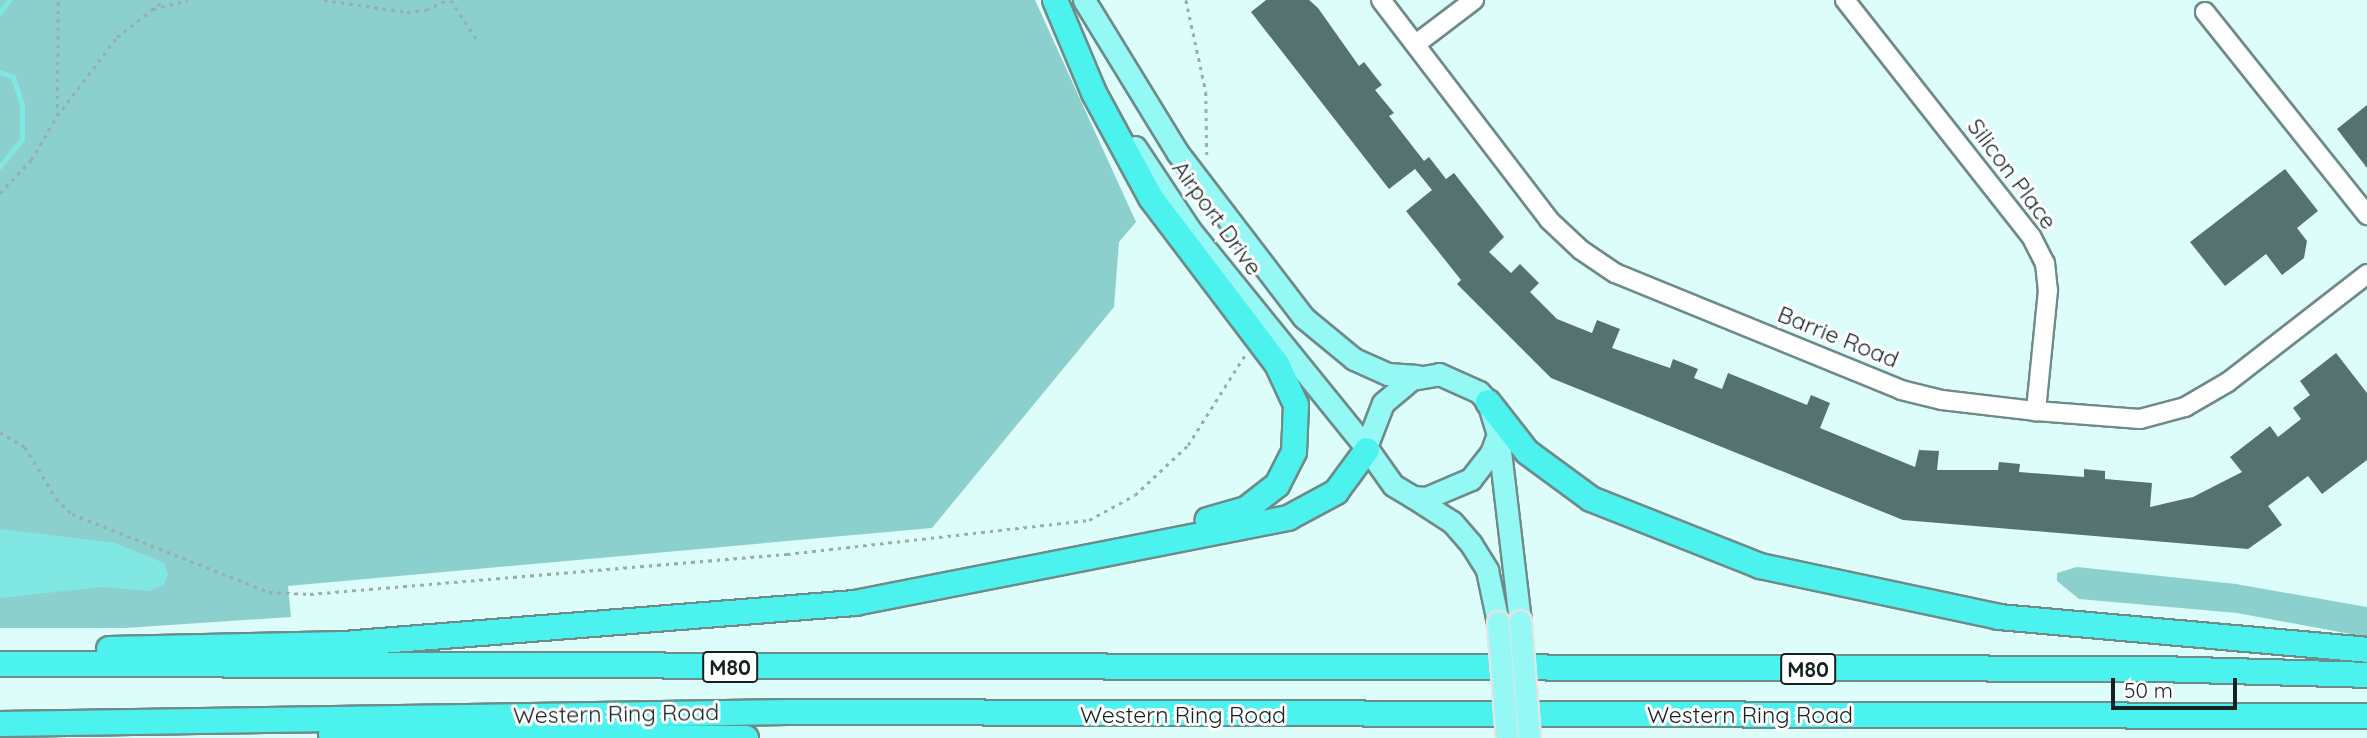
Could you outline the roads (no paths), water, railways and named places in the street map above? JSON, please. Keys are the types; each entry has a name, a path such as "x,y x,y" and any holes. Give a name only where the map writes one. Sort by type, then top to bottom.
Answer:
{"highway":[{"path":"1035,567 1230,516 1269,494 1294,453 1298,420 1286,378 1151,198 1094,93 1056,0"},
{"path":"1488,402 1527,452 1591,499 1760,566 1999,617 2367,650"},
{"path":"0,651 344,644 855,603 1288,519 1336,492 1366,449"},
{"name":"Western Ring Road","path":"0,664 2157,669 2367,675"},
{"name":"Western Ring Road","path":"0,724 156,724 788,712 1237,716 2367,716"},
{"path":"156,724 298,736 623,734 746,738"}],"main road":[{"name":"Airport Drive","path":"1056,0 1103,94 1190,230 1366,449"},
{"name":"Airport Drive","path":"1084,0 1198,181 1259,264 1323,337 1373,368 1419,376"},
{"path":"1507,738 1498,621 1492,584 1476,551 1452,522 1383,475 1366,449 1372,423 1391,393 1419,376 1453,377 1488,402 1497,434 1520,621 1529,738"},
{"path":"1413,497 1433,498 1466,484 1488,459 1497,434"}],"street":[{"name":"Barrie Road","path":"1381,0 1549,219 1581,250 1615,273 1901,390 1942,400 2140,419 2185,407 2228,382 2367,274"},
{"path":"1416,44 1474,0"},
{"name":"Silicon Place","path":"1845,0 2031,236 2045,263 2048,290 2036,411"},
{"path":"2205,12 2367,215"}],"waterway":[{"path":"0,12 9,0"},
{"path":"0,72 13,77 22,104 22,139 0,166"}]}
